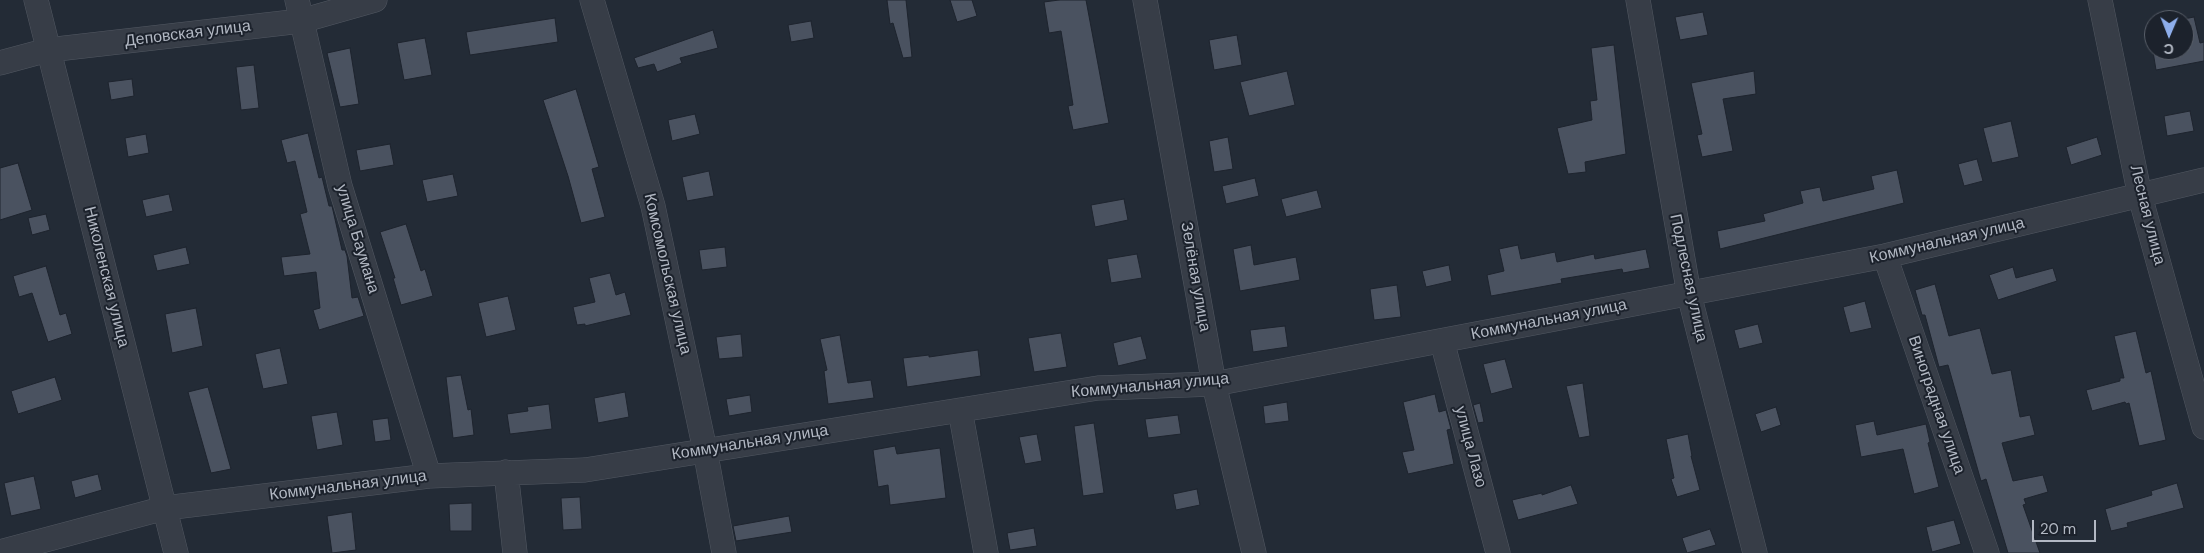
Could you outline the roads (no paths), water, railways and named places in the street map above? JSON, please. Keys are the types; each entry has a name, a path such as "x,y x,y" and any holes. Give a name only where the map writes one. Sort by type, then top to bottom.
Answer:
{"street":[{"name":"Николенская улица","path":"36,0 176,553"},
{"name":"Деповская улица","path":"0,63 48,50 299,10 375,0"},
{"name":"Комсомольская улица","path":"592,0 654,206 705,450 724,553"},
{"name":"Зелёная улица","path":"1145,0 1214,384 1254,553"},
{"name":"Подлесная улица","path":"1638,0 1689,294 1755,553"},
{"name":"Лесная улица","path":"2100,0 2140,196 2204,427"},
{"name":"улица Баумана","path":"299,10 340,186 429,476"},
{"name":"Коммунальная улица","path":"0,552 165,508 429,476 586,470 1098,388 1214,384 1885,256 2204,180"},
{"name":"Виноградная улица","path":"1885,256 1987,553"},
{"name":"улица Лазо","path":"1442,340 1498,553"},
{"path":"960,410 986,553"},
{"path":"506,472 515,553"}]}
